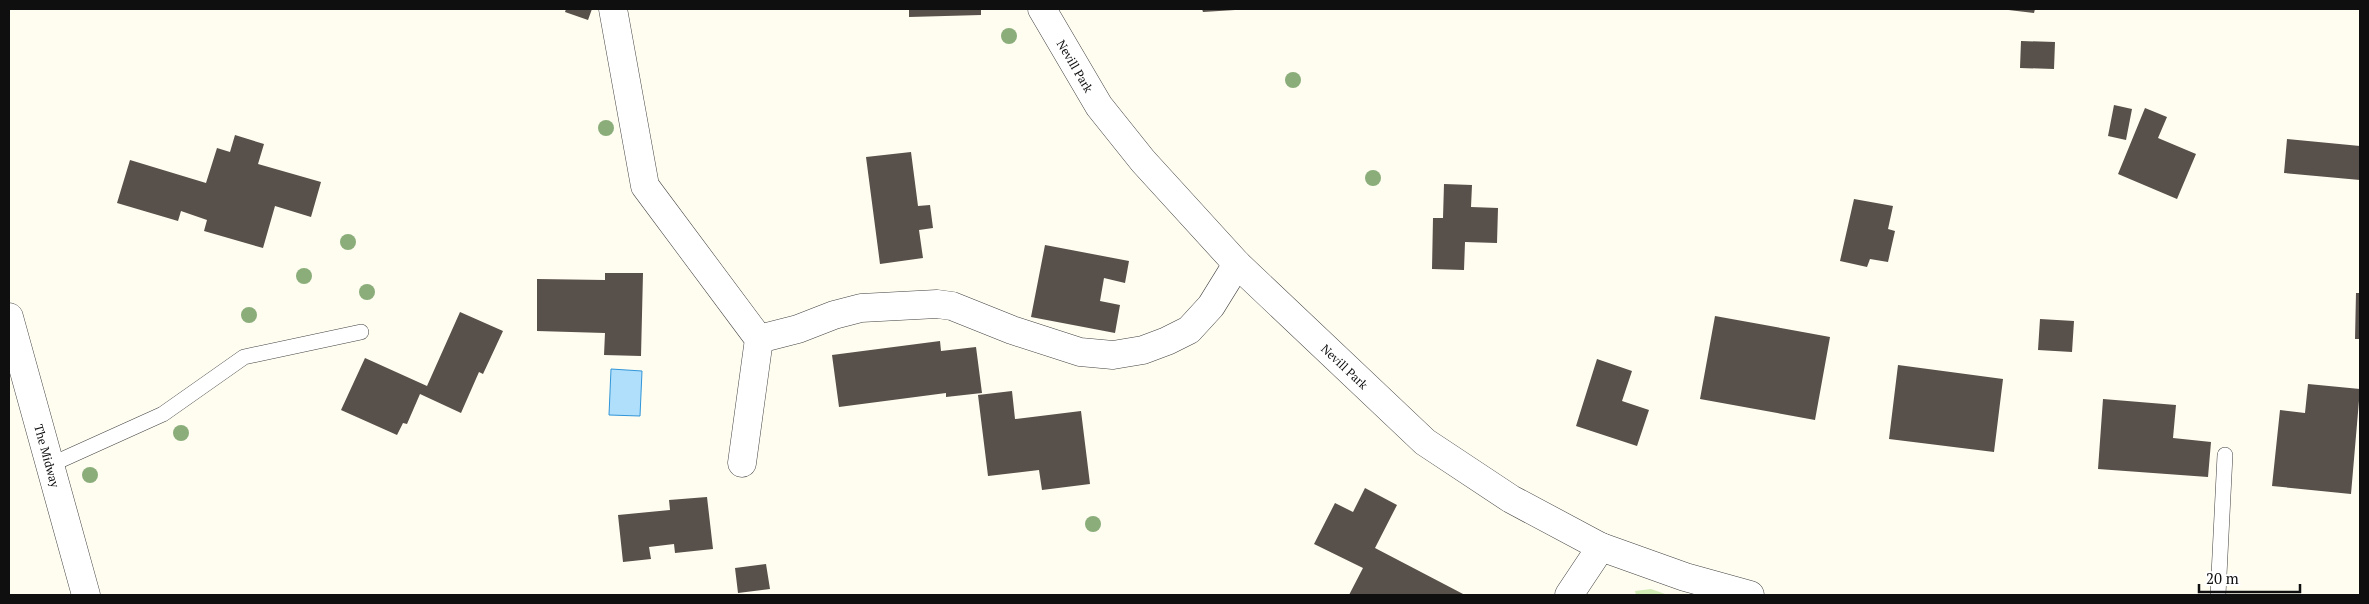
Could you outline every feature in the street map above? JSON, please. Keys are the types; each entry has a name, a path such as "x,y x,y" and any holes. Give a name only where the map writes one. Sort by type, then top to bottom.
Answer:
{"street":[{"path":"613,9 646,186 759,339 742,463"},
{"name":"Nevill Park","path":"1042,9 1099,106 1143,160 1237,264 1425,442 1511,499 1601,547 1685,577 1750,595"},
{"path":"759,339 798,328 834,314 861,308 937,304 952,306 1012,330 1080,352 1113,355 1143,350 1189,330 1211,306 1237,264"},
{"name":"The Midway","path":"9,317 86,595"},
{"path":"1569,595 1601,547"}],"lane":[{"path":"50,465 164,414 244,356 361,332"},
{"path":"2218,595 2226,455"}],"green space":[{"path":"1651,589 1668,595 1636,595 1635,591"}],"water":[{"path":"611,369 642,371 640,416 609,415"}],"building":[{"path":"566,9 592,9 588,20 565,12"},
{"path":"909,9 981,9 981,15 909,17"},
{"path":"1202,9 1235,9 1235,10 1203,12"},
{"path":"2000,9 2035,9 2034,13"},
{"path":"2021,41 2055,42 2054,69 2020,68"},
{"path":"2114,105 2132,109 2126,140 2108,136"},
{"path":"2145,108 2167,117 2158,138 2196,154 2177,199 2118,174"},
{"path":"235,135 264,144 258,164 321,182 311,217 275,206 263,248 204,231 207,220 181,211 178,221 117,203 130,160 206,183 217,148 230,152"},
{"path":"2287,139 2360,146 2360,180 2284,173"},
{"path":"911,152 918,206 930,205 933,228 919,230 923,258 880,264 866,157"},
{"path":"1444,184 1472,185 1471,207 1498,208 1497,243 1465,242 1464,270 1432,269 1433,218 1443,218"},
{"path":"1854,199 1893,206 1888,229 1895,231 1888,262 1870,259 1867,267 1840,261"},
{"path":"1045,245 1129,261 1125,283 1104,278 1100,301 1120,305 1115,333 1031,317"},
{"path":"605,273 643,273 641,356 604,355 605,333 537,331 537,279 605,280"},
{"path":"2356,293 2360,293 2360,339 2355,339"},
{"path":"460,312 503,331 483,374 479,372 461,413 420,394 407,424 403,423 397,435 341,410 365,358 427,386"},
{"path":"1715,316 1830,337 1815,420 1700,399"},
{"path":"2040,319 2074,321 2072,352 2038,350"},
{"path":"940,341 941,351 976,347 982,393 946,397 946,393 839,407 832,355"},
{"path":"1597,359 1632,371 1622,401 1649,410 1637,446 1576,426"},
{"path":"1898,365 2003,379 1994,452 1889,439"},
{"path":"2308,384 2360,389 2351,494 2272,486 2280,410 2305,413"},
{"path":"1012,391 1015,419 1081,411 1090,484 1042,490 1039,470 988,476 978,395"},
{"path":"2103,399 2176,405 2173,438 2211,442 2208,477 2098,469"},
{"path":"1365,488 1397,505 1375,548 1465,595 1349,595 1363,568 1314,544 1335,503 1353,512"},
{"path":"707,497 713,549 675,553 674,544 649,547 651,559 623,562 618,515 670,510 669,500"},
{"path":"766,564 770,589 738,593 735,568"}]}
